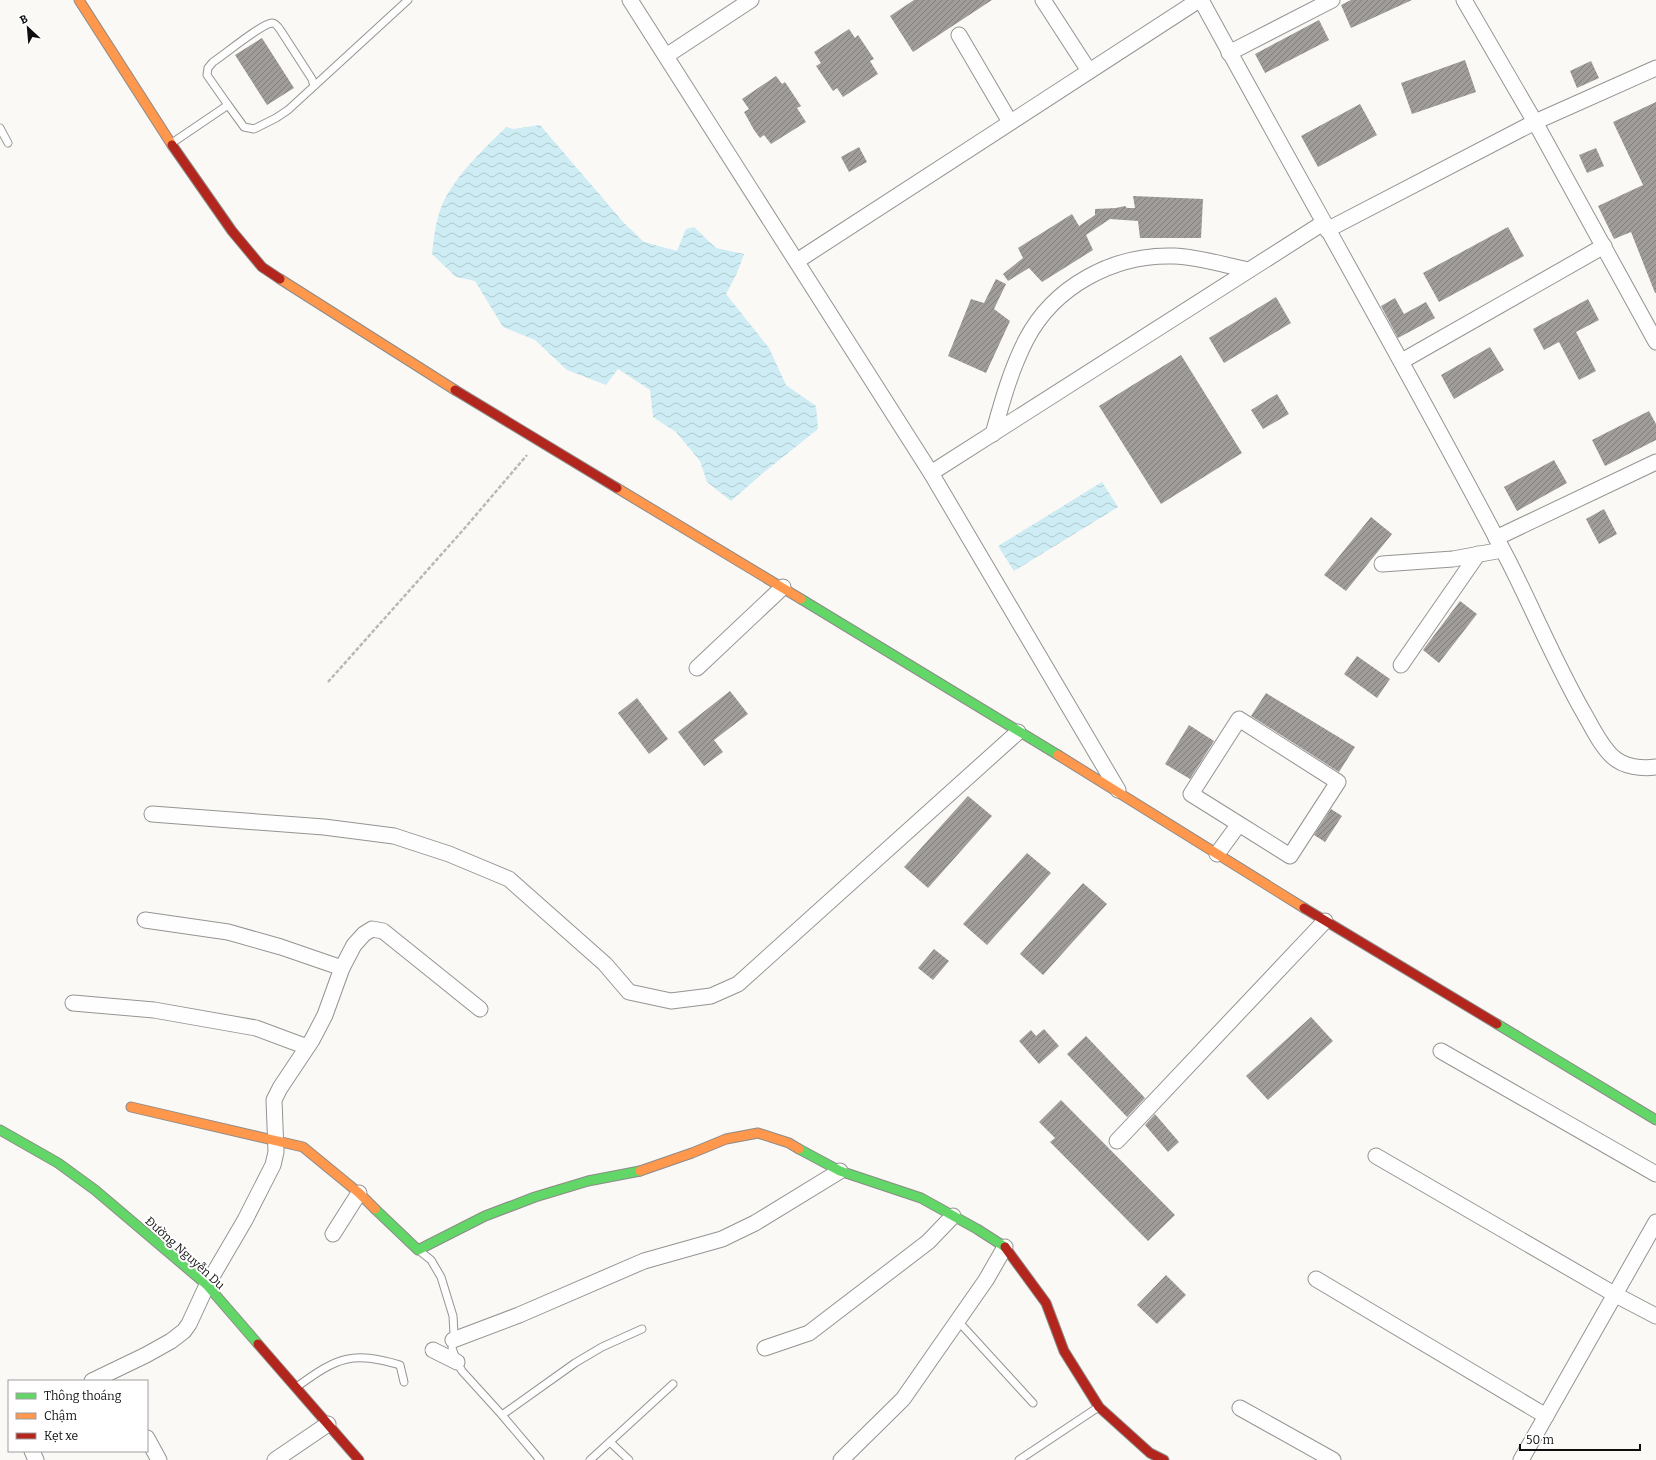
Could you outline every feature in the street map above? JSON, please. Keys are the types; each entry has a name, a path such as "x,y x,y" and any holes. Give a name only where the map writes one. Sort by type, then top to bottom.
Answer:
{"street":[{"path":"79,0 171,144 232,231 262,267 422,369 1119,792 1325,921 1656,1120"},
{"path":"630,0 931,473 1119,792"},
{"path":"666,56 751,0"},
{"path":"1043,0 1089,71"},
{"path":"797,261 1200,0 1325,226 1402,361 1499,544 1574,696 1602,743 1614,758 1634,767 1656,767"},
{"path":"1229,52 1332,0"},
{"path":"1464,0 1536,122 1656,342"},
{"path":"959,35 1010,122"},
{"path":"931,473 1248,270 1325,226 1536,122 1656,68"},
{"path":"1402,361 1604,246"},
{"path":"992,434 1009,381 1027,338 1049,308 1061,295 1084,278 1112,266 1159,256 1176,256 1209,261 1248,270"},
{"path":"1382,564 1453,559 1478,554 1656,462"},
{"path":"1401,666 1478,554"},
{"path":"697,668 783,588"},
{"path":"1238,719 1338,782 1290,856 1239,824 1191,794 1238,719"},
{"path":"152,814 324,827 394,836 450,854 509,879 604,964 629,992 671,1001 711,996 738,984 1018,732"},
{"path":"1217,854 1239,824"},
{"path":"145,920 228,932 281,947 342,968"},
{"path":"1117,1141 1325,921"},
{"path":"94,1380 171,1341 184,1332 189,1324 207,1285 245,1220 273,1165 276,1152 274,1100 280,1088 308,1047 325,1015 342,968 354,946 364,934 372,929 383,931 480,1009"},
{"path":"73,1003 154,1010 256,1028 308,1047"},
{"path":"1441,1051 1656,1174"},
{"path":"131,1106 303,1147 359,1193 418,1250 485,1216 535,1197 588,1181 635,1173 692,1153 726,1139 758,1133 789,1143 840,1171 921,1198 1005,1247 1046,1303 1064,1351 1099,1407 1150,1453 1164,1460"},
{"name":"Đường Nguyễn Du","path":"0,1130 58,1163 95,1190 207,1285 359,1460"},
{"path":"1376,1156 1614,1294 1656,1316"},
{"path":"453,1340 519,1315 644,1261 722,1239 755,1224 840,1171"},
{"path":"334,1234 359,1193"},
{"path":"766,1348 809,1333 928,1242 953,1216"},
{"path":"1521,1460 1656,1222"},
{"path":"841,1460 903,1399 958,1322 986,1280 1005,1247"},
{"path":"1316,1279 1546,1416"},
{"path":"433,1350 457,1362"},
{"path":"1240,1408 1333,1460"},
{"path":"275,1460 328,1424"},
{"path":"148,1440 159,1460"}],"lane":[{"path":"314,86 312,79 281,31 276,25 271,23 213,62 208,68 207,75 244,127 254,129 288,110 408,0"},
{"path":"171,144 228,105"},
{"path":"0,128 8,143"},
{"path":"418,1250 431,1260 441,1277 453,1316 454,1334 452,1348 462,1371 540,1460"},
{"path":"958,1322 1033,1403"},
{"path":"502,1415 602,1347 642,1329"},
{"path":"296,1388 329,1366 348,1358 358,1357 400,1365 404,1382"},
{"path":"590,1460 673,1384"},
{"path":"1019,1460 1099,1407"},
{"path":"610,1442 629,1460"}],"path":[{"path":"328,682 464,529 539,440"}],"water":[{"path":"540,125 624,223 644,242 677,251 686,229 694,227 716,248 744,254 737,273 726,294 769,348 786,385 816,406 818,429 731,501 707,482 700,461 676,432 653,417 650,390 618,369 606,385 567,370 535,340 503,327 475,281 456,277 432,254 438,216 444,201 460,176 506,127 513,129"},
{"path":"1102,482 1118,507 1014,571 998,546"}],"building":[{"path":"914,0 992,0 913,52 890,16"},
{"path":"1351,0 1412,0 1351,28 1341,5"},
{"path":"1319,20 1329,40 1265,73 1255,54"},
{"path":"849,29 855,38 858,35 874,59 870,61 878,74 843,97 837,88 833,91 816,66 821,63 814,52"},
{"path":"262,38 294,88 267,105 235,55"},
{"path":"1465,60 1476,92 1412,114 1401,83"},
{"path":"1591,61 1599,78 1577,88 1570,71"},
{"path":"776,76 782,84 785,82 801,106 797,108 806,122 771,144 764,135 760,138 754,130 744,112 749,109 742,99"},
{"path":"1656,102 1655,293 1631,232 1614,239 1598,206 1643,185 1613,122"},
{"path":"1360,104 1377,135 1318,167 1301,136"},
{"path":"859,147 867,162 849,172 841,157"},
{"path":"1596,148 1604,166 1587,173 1579,155"},
{"path":"1133,196 1203,199 1201,238 1140,238 1138,221 1110,219 1086,235 1093,250 1042,282 1029,268 1008,281 1003,274 1023,258 1018,248 1072,214 1079,226 1095,215 1095,209 1125,206 1127,208 1135,208"},
{"path":"1508,227 1524,256 1439,302 1423,273"},
{"path":"996,279 1006,284 994,309 1010,321 986,373 948,356 971,299 984,303"},
{"path":"1276,297 1291,323 1224,363 1209,338"},
{"path":"1395,298 1404,314 1426,302 1435,318 1398,338 1381,306"},
{"path":"1588,299 1599,320 1576,332 1596,371 1579,380 1559,342 1544,350 1533,329"},
{"path":"1490,347 1504,370 1454,399 1441,375"},
{"path":"1181,355 1242,453 1161,504 1099,406"},
{"path":"1277,394 1289,414 1263,429 1251,410"},
{"path":"1649,411 1656,424 1656,440 1605,466 1592,440"},
{"path":"1554,460 1567,483 1517,511 1504,487"},
{"path":"1604,509 1617,534 1599,544 1586,519"},
{"path":"1371,517 1392,534 1346,591 1324,575"},
{"path":"1460,601 1477,614 1439,663 1423,650"},
{"path":"1357,656 1390,679 1377,698 1344,674"},
{"path":"730,691 748,714 714,740 723,752 704,766 678,732"},
{"path":"1266,693 1355,747 1339,772 1251,716"},
{"path":"637,698 668,739 649,754 618,713"},
{"path":"1189,725 1214,741 1190,779 1165,764"},
{"path":"968,796 992,816 928,888 904,867"},
{"path":"1331,809 1342,816 1325,842 1314,835"},
{"path":"1027,853 1051,873 987,945 963,924"},
{"path":"1083,883 1107,904 1043,975 1020,954"},
{"path":"934,949 949,961 933,980 918,968"},
{"path":"1311,1017 1333,1041 1268,1100 1246,1076"},
{"path":"1044,1029 1059,1046 1039,1064 1019,1041 1031,1030 1036,1036"},
{"path":"1086,1036 1145,1098 1127,1117 1067,1054"},
{"path":"1061,1100 1175,1215 1148,1241 1050,1142 1055,1138 1039,1122"},
{"path":"1155,1114 1179,1142 1168,1152 1145,1125"},
{"path":"1166,1275 1186,1295 1157,1324 1137,1305"}],"traffic: fast":[{"path":"801,599 1058,755"},
{"path":"1497,1024 1656,1120"},
{"path":"0,1130 58,1163 95,1190 207,1285 258,1344"},
{"path":"799,1149 840,1171 921,1198 977,1229 1005,1247"},
{"path":"375,1209 418,1250 485,1216 535,1197 588,1181 640,1171"}],"traffic: slow":[{"path":"79,0 172,145"},
{"path":"280,279 455,390"},
{"path":"617,488 801,599"},
{"path":"1058,755 1304,908"},
{"path":"131,1107 303,1147 359,1193 375,1209"},
{"path":"640,1171 692,1153 726,1139 758,1133 789,1143 799,1149"}],"traffic: jam":[{"path":"172,145 232,231 262,267 280,279"},
{"path":"455,390 617,488"},
{"path":"1304,908 1497,1024"},
{"path":"1005,1247 1046,1303 1064,1351 1099,1407 1150,1453 1164,1460"},
{"path":"258,1344 359,1460"}]}
